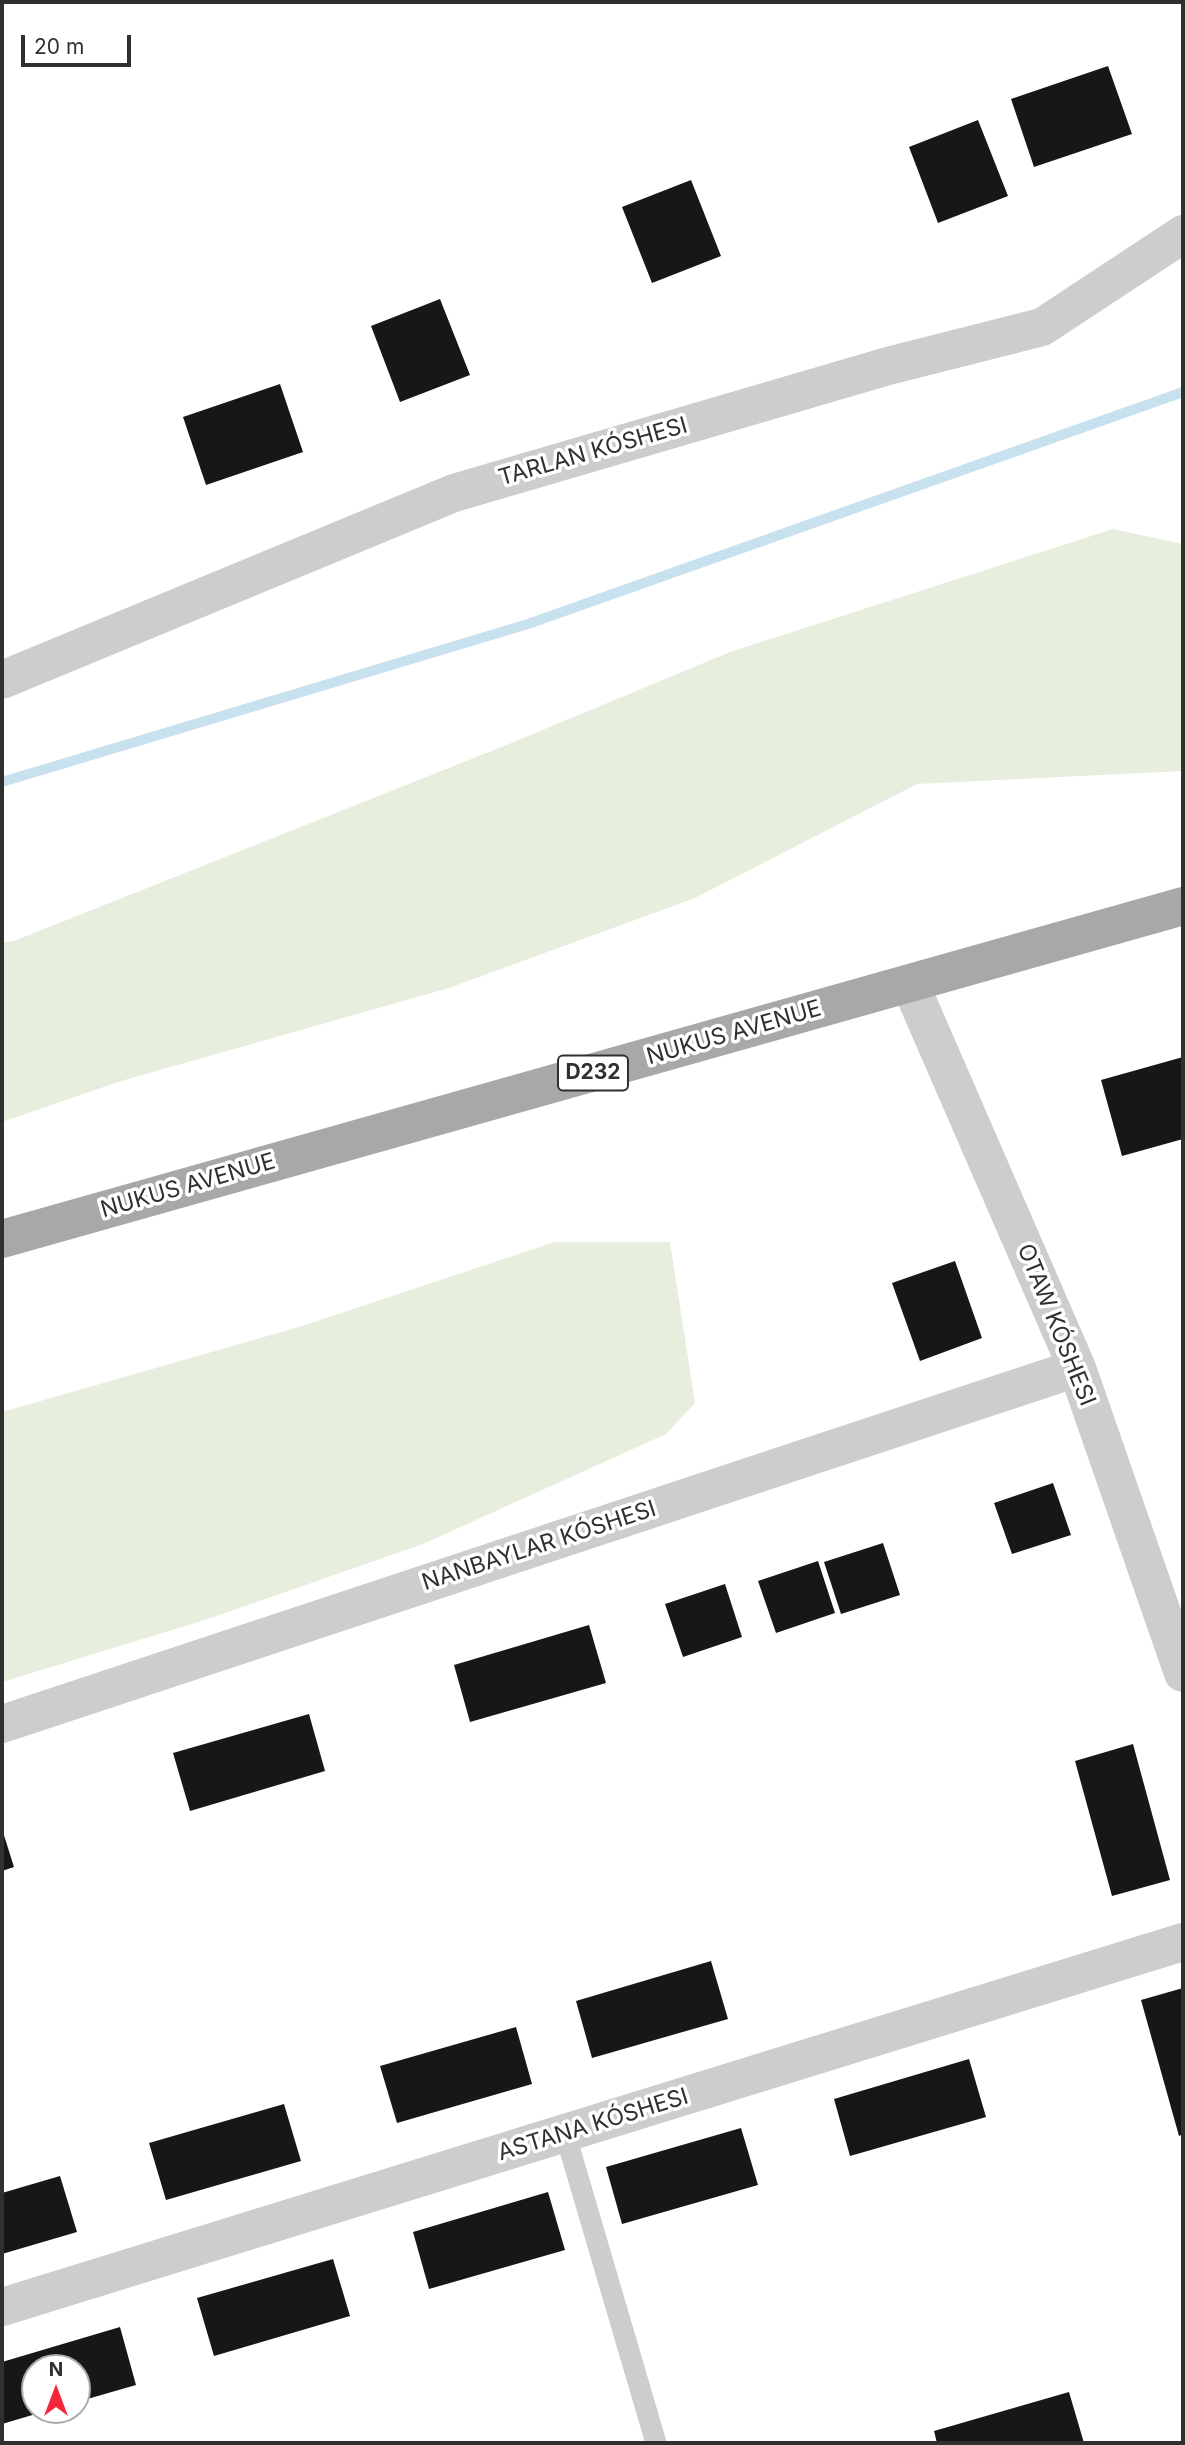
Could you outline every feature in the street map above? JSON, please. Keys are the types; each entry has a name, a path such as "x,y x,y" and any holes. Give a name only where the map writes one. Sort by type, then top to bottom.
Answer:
{"main road":[{"name":"NUKUS AVENUE","path":"2,1239 1183,906"}],"street":[{"name":"TARLAN KÓSHESI","path":"2,680 454,493 888,366 1042,327 1183,234"},
{"name":"OTAW KÓSHESI","path":"910,984 1077,1368 1183,1673"},
{"name":"NANBAYLAR KÓSHESI","path":"2,1724 1077,1368"},
{"name":"ASTANA KÓSHESI","path":"2,2307 1183,1942"}],"lane":[{"path":"565,2133 656,2443"}],"green space":[{"path":"1113,529 1183,544 1183,771 917,784 695,898 449,988 121,1081 2,1122 2,943 14,941 504,746 730,652"},
{"path":"555,1242 670,1242 695,1403 666,1434 423,1544 205,1620 2,1682 2,1412 299,1327"}],"building":[{"path":"1108,66 1132,134 1034,167 1011,99"},
{"path":"978,120 1008,196 938,223 909,147"},
{"path":"691,180 721,256 652,283 622,207"},
{"path":"440,299 470,375 400,402 371,326"},
{"path":"280,384 303,452 206,485 183,417"},
{"path":"1183,1057 1183,1139 1122,1156 1101,1080"},
{"path":"955,1261 982,1338 920,1361 892,1283"},
{"path":"1053,1483 1071,1535 1012,1554 994,1503"},
{"path":"883,1543 900,1595 841,1614 824,1562"},
{"path":"818,1561 835,1613 776,1633 758,1581"},
{"path":"725,1584 742,1637 683,1657 665,1604"},
{"path":"589,1625 606,1683 470,1722 454,1665"},
{"path":"309,1714 325,1771 190,1811 173,1753"},
{"path":"1133,1744 1170,1880 1112,1896 1075,1761"},
{"path":"2,1829 14,1867 2,1871"},
{"path":"711,1961 728,2019 592,2058 576,2001"},
{"path":"1183,1988 1183,2134 1179,2136 1141,2000"},
{"path":"516,2027 532,2084 397,2123 380,2066"},
{"path":"969,2059 986,2117 850,2156 834,2099"},
{"path":"284,2104 301,2161 166,2200 149,2143"},
{"path":"741,2128 758,2185 622,2224 606,2167"},
{"path":"60,2176 77,2232 2,2254 2,2193"},
{"path":"548,2192 565,2250 429,2289 413,2232"},
{"path":"333,2259 350,2316 214,2356 197,2298"},
{"path":"120,2327 136,2385 91,2398 91,2354 29,2354"},
{"path":"21,2356 21,2418 2,2424 2,2362"},
{"path":"1069,2392 1084,2443 937,2443 934,2431"}],"waterway":[{"path":"2,782 528,624 1183,392"}]}
